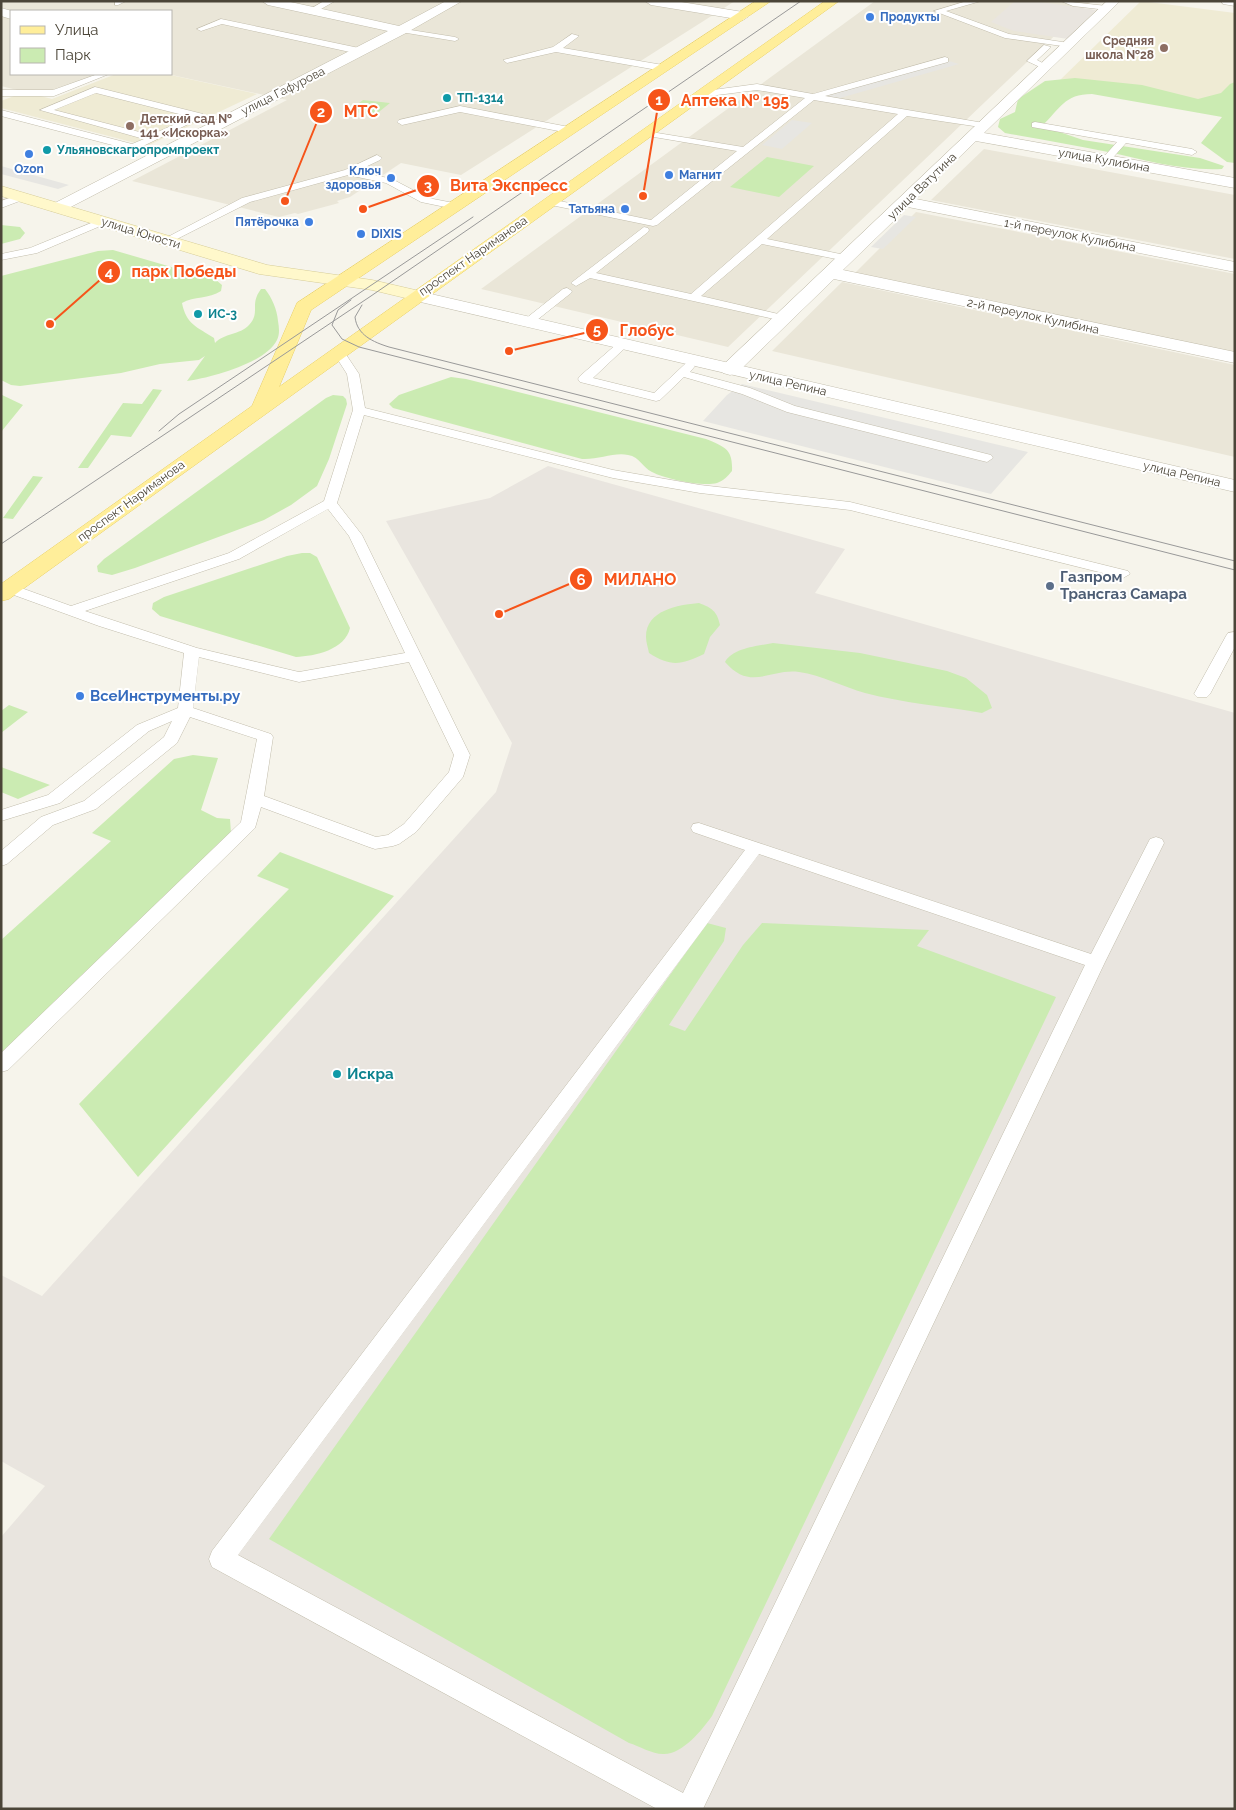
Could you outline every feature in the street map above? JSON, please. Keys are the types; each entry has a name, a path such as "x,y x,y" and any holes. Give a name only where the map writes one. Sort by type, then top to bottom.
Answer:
{"main road":[{"name":"проспект Нариманова","path":"5,591 833,1"},
{"path":"261,407 302,307 762,2"},
{"name":"улица Юности","path":"1,191 265,270 341,281"},
{"name":"улица Репина","path":"341,281 384,287 418,296"}],"street":[{"path":"268,1 401,30"},
{"name":"улица Гафурова","path":"56,208 456,1"},
{"path":"651,1 743,16"},
{"path":"1227,1 1235,2"},
{"name":"улица Ватутина","path":"730,369 1111,4"},
{"name":"улица Кулибина","path":"979,131 1106,160 1235,183"},
{"name":"1-й переулок Кулибина","path":"906,202 1235,267"},
{"name":"2-й переулок Кулибина","path":"831,273 1235,358"},
{"name":"улица Репина","path":"418,296 623,344 688,367 730,369 1235,486"}],"lane":[{"path":"311,10 331,1"},
{"path":"977,1 938,11 1008,36 1068,45"},
{"path":"1065,1 1073,4 1111,4"},
{"path":"201,29 221,21 359,51"},
{"path":"401,30 455,39"},
{"path":"507,60 556,49 575,36"},
{"path":"1046,67 1031,62 1047,47"},
{"path":"556,49 663,68"},
{"path":"550,202 653,223 812,97 945,60"},
{"path":"1,93 54,93 103,75"},
{"path":"702,94 757,87 905,113 979,131"},
{"path":"133,147 200,116 96,90 46,110 152,138"},
{"path":"402,122 460,109 569,130"},
{"path":"1,113 160,154"},
{"path":"693,298 905,113"},
{"path":"1035,125 1192,152"},
{"path":"648,132 745,150"},
{"path":"1106,160 1124,140"},
{"path":"165,241 246,200 348,172 377,158"},
{"path":"348,172 389,181 425,200 455,206"},
{"path":"1,205 21,197"},
{"path":"1,257 33,251 101,222"},
{"path":"576,283 644,230"},
{"path":"759,240 846,258"},
{"path":"588,274 783,318"},
{"path":"528,322 567,290"},
{"path":"623,344 584,379 656,397 688,367 791,409 986,458"},
{"path":"71,611 234,556 330,503 360,410 353,374 339,352"},
{"path":"360,410 613,474 700,489 850,506 1123,574"},
{"path":"255,800 375,843 394,840 410,828 457,773 462,754 355,535 330,503"},
{"path":"5,591 192,651 299,676 415,656"},
{"path":"1202,694 1233,636 1235,636"},
{"path":"1,860 47,821 90,805 170,740 185,710 192,651"},
{"path":"1,816 54,800 143,728 185,710 264,737 255,800 249,824 1,1064"},
{"path":"699,828 1096,962"},
{"path":"756,847 221,1559 687,1809 1096,962 1156,843"}],"shaded area":[{"path":"8,1 735,1 461,175 401,163 350,197 337,201 339,203 279,217 132,181 287,100 172,75 172,10 10,10 10,75 93,75 53,91 25,92 1,86 1,3"},
{"path":"875,1 1091,1 728,347 481,289"},
{"path":"1015,1 1034,1 1096,10 1068,39 1014,31 991,22"},
{"name":"Средняя школа №28","path":"1141,1 1235,13 1235,110 1058,82"},
{"path":"949,61 959,64 840,98 826,96"},
{"name":"Детский сад № 141 «Искорка»","path":"113,75 171,75 257,94 147,146 1,108 1,101 14,96 37,95 52,99"},
{"path":"792,120 812,123 782,149 762,145"},
{"path":"984,149 1235,195 1235,259 931,200"},
{"path":"1,166 69,185 58,189 1,174"},
{"path":"916,212 1235,274 1235,354 855,273"},
{"path":"904,215 916,217 883,249 871,247"},
{"path":"842,282 1235,365 1235,457 772,351"},
{"path":"742,384 1028,452 991,494 703,421 727,395"},
{"path":"548,466 845,549 815,593 1235,713 1235,1809 1,1809 1,1537 45,1486 1,1461 1,1275 42,1296 496,792 512,743 386,521 490,498"}],"green space":[{"path":"1075,78 1142,85 1198,99 1221,93 1230,84 1235,82 1235,163 1227,162 1201,143 1222,117 1092,94 1069,100 1058,108 1042,126 1083,140 1200,158 1224,166 1222,169 1207,169 1164,164 1095,149 1005,133 998,127 1000,119 1015,112 1018,99 1045,81"},
{"path":"363,100 390,103 375,115 348,111"},
{"path":"767,157 814,166 779,197 730,187"},
{"path":"1,225 20,227 25,233 20,239 1,244"},
{"path":"113,250 216,280 222,285 221,291 216,294 191,299 182,303 189,320 197,328 214,338 215,343 223,337 241,331 249,325 254,316 258,295 261,289 265,289 277,312 279,335 277,340 262,356 250,362 223,373 187,381 205,356 199,360 160,364 121,373 20,386 11,385 1,380 1,276 98,251"},
{"path":"451,377 466,379 706,439 723,447 729,453 732,471 717,483 684,482 652,472 632,456 617,454 582,459 393,408 389,404 399,395"},
{"path":"153,389 162,390 131,437 111,435 88,468 78,468 123,403 142,404"},
{"path":"333,395 343,396 347,404 329,459 317,486 291,505 264,520 135,568 112,575 98,572 97,566 104,559 326,398"},
{"path":"1,396 23,405 1,432"},
{"path":"33,476 43,477 13,519 3,518"},
{"path":"310,553 317,557 350,628 347,636 336,647 320,653 296,657 160,616 152,609 153,603 164,597 287,556"},
{"path":"699,603 713,611 720,625 710,637 704,654 676,663 664,661 649,653 646,637 647,628 657,615 682,605"},
{"path":"773,643 860,653 947,671 966,678 987,695 992,708 982,713 894,699 865,693 799,672 779,673 761,677 743,676 734,671 725,662 729,657 740,651"},
{"path":"9,705 28,712 1,733 1,711"},
{"path":"193,755 218,758 201,810 217,818 230,819 231,833 1,1057 1,940 111,841 92,833 174,759"},
{"path":"1,767 50,785 18,799 1,792"},
{"path":"280,852 394,896 138,1177 79,1104 289,889 257,876"},
{"path":"707,923 726,928 724,941 669,1025 685,1031 743,945 762,923 929,930 917,946 1056,997 712,1716 691,1741 670,1753 659,1754 629,1743 269,1539"}],"tram line":[{"path":"334,321 801,1"},
{"path":"159,431 179,414 473,217"},
{"path":"334,321 338,310 351,300"},
{"path":"362,305 355,317 359,329 367,337 389,347 1235,561"},
{"path":"1,544 334,321"},
{"path":"334,321 332,325 342,339 359,347 1235,570"}],"place":[{"name":"Продукты","path":"870,17"},
{"name":"Средняя школа №28","path":"1164,48"},
{"name":"ТП-1314","path":"447,98"},
{"name":"Детский сад № 141 «Искорка»","path":"130,126"},
{"name":"Ульяновскагропромпроект","path":"47,150"},
{"name":"Ozon","path":"29,154"},
{"name":"Магнит","path":"669,175"},
{"name":"Ключ здоровья","path":"391,178"},
{"name":"Аптека № 195","path":"643,196"},
{"name":"МТС","path":"285,201"},
{"name":"Вита Экспресс","path":"363,209"},
{"name":"Татьяна","path":"625,209"},
{"name":"Пятёрочка","path":"309,222"},
{"name":"DIXIS","path":"361,234"},
{"name":"ИС-3","path":"198,314"},
{"name":"парк Победы","path":"50,324"},
{"name":"Глобус","path":"509,351"},
{"name":"Газпром Трансгаз Самара","path":"1050,586"},
{"name":"МИЛАНО","path":"499,614"},
{"name":"ВсеИнструменты.ру","path":"80,696"},
{"name":"Искра","path":"337,1074"}]}
